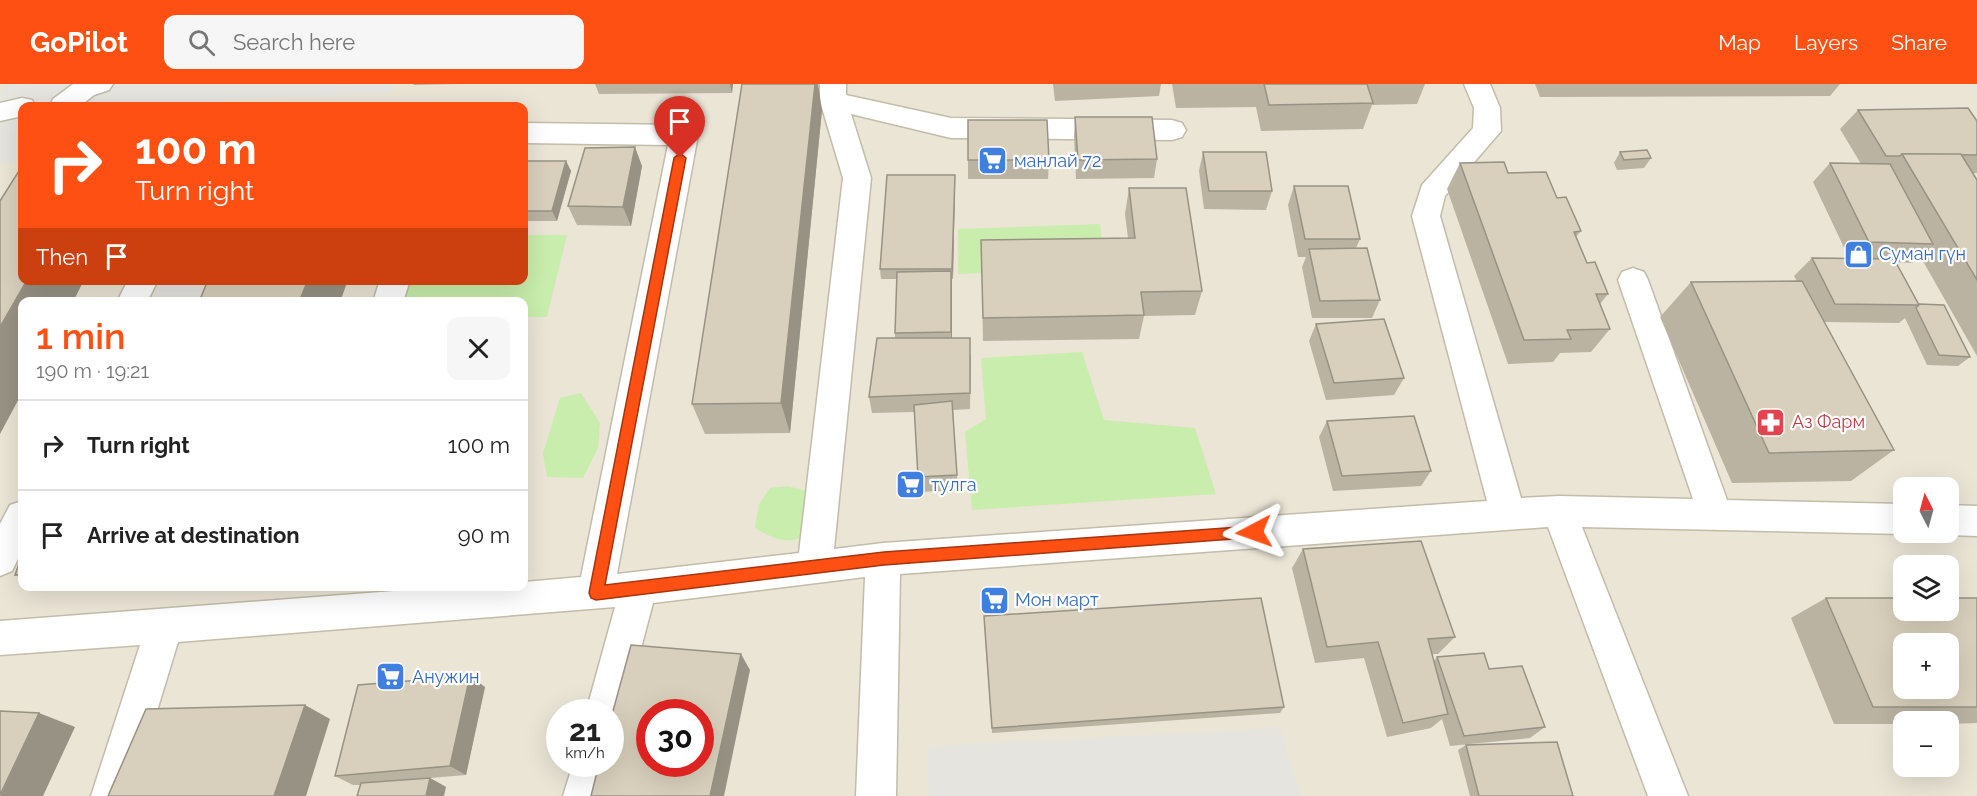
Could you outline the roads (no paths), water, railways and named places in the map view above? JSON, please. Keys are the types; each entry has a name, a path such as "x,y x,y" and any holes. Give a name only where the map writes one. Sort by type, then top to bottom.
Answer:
{"street":[{"path":"68,102 85,88 100,84"},
{"path":"1477,84 1487,108 1487,131 1432,192 1426,216 1508,514"},
{"path":"833,93 951,128 1172,130"},
{"path":"814,567 857,178 833,93"},
{"path":"0,112 18,108"},
{"path":"528,133 684,135 596,593"},
{"path":"1633,280 1715,514"},
{"path":"1559,511 1668,796"},
{"path":"0,638 596,593 884,559 1508,514 1559,511 1893,519"},
{"path":"1959,520 1977,521"},
{"path":"0,560 18,524"},
{"path":"876,796 884,559"},
{"path":"609,699 639,588"},
{"path":"111,796 165,625"},
{"path":"583,796 588,777"}],"place":[{"name":"манлай 72","path":"993,161"},
{"name":"Суман гүн","path":"1858,254"},
{"name":"Аз Фарм","path":"1771,422"},
{"name":"тулга","path":"910,485"},
{"name":"Мон март","path":"994,600"},
{"name":"Анужин","path":"391,677"}]}
